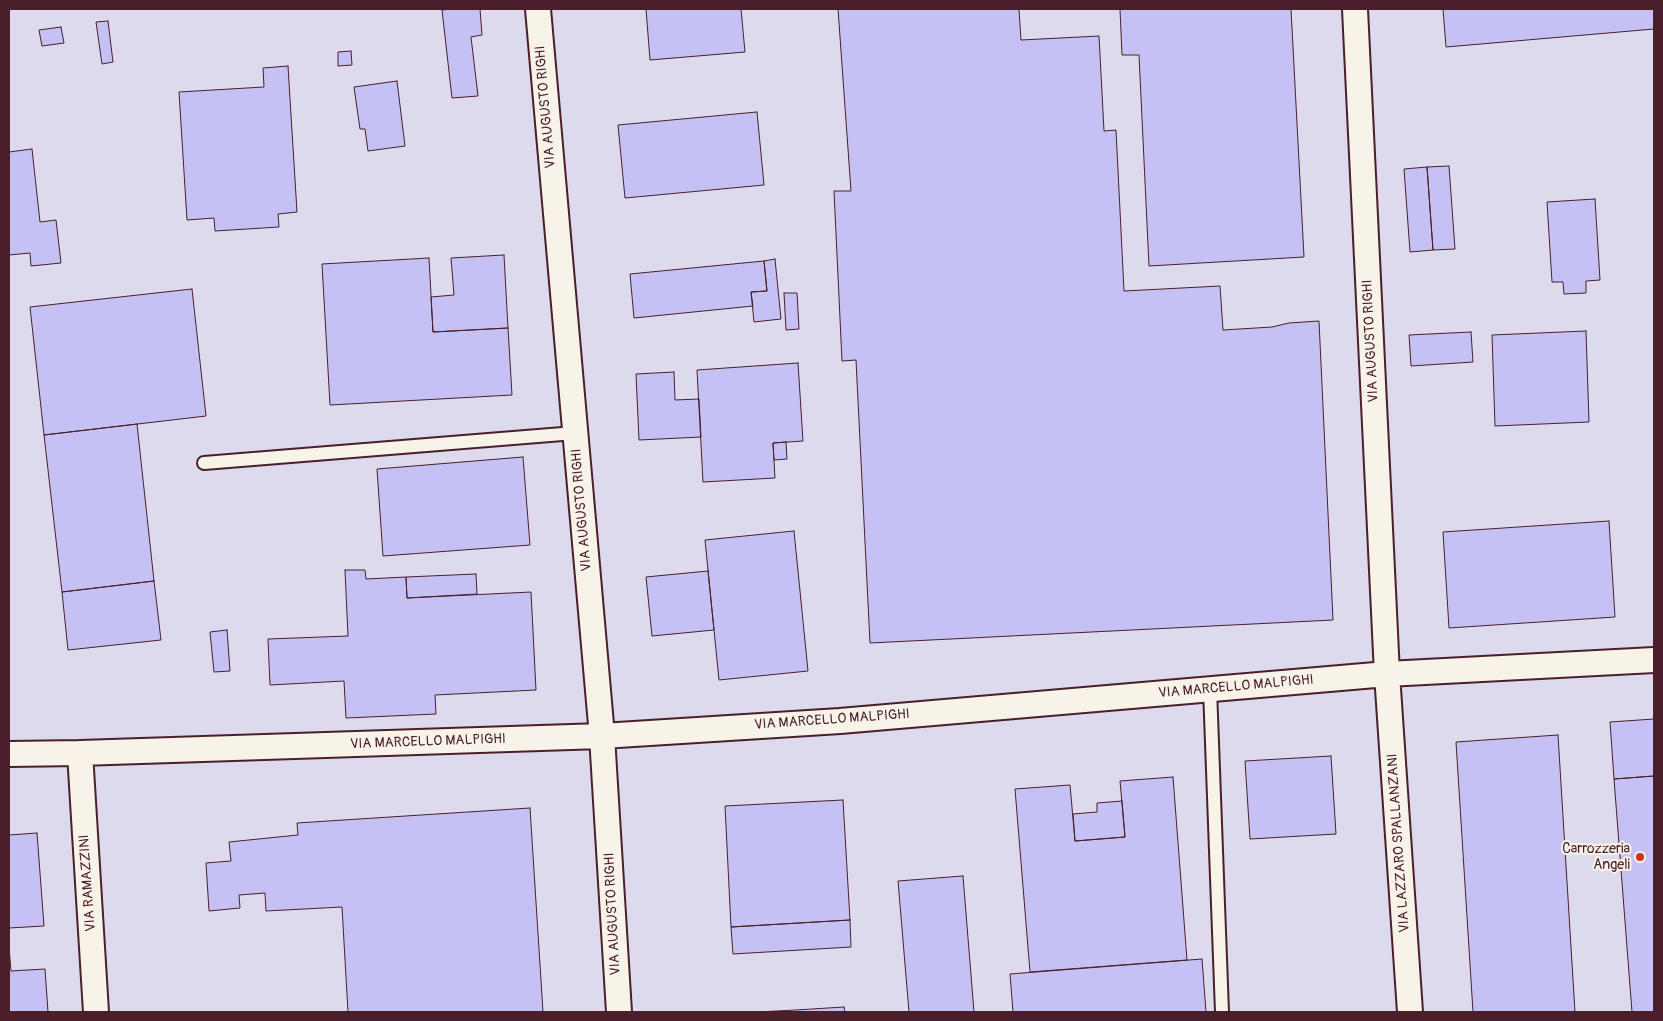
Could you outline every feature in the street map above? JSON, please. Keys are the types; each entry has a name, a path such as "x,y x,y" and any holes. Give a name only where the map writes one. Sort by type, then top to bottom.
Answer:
{"street":[{"name":"VIA AUGUSTO RIGHI","path":"538,9 602,736 619,1012"},
{"name":"VIA AUGUSTO RIGHI","path":"1355,9 1387,674"},
{"name":"VIA MARCELLO MALPIGHI","path":"9,754 602,736 849,720 1387,674 1654,660"},
{"name":"VIA LAZZARO SPALLANZANI","path":"1387,674 1410,1012"},
{"name":"VIA RAMAZZINI","path":"80,753 96,1012"}],"lane":[{"path":"204,463 575,433"},
{"path":"1210,689 1222,1012"}],"shaded area":[{"path":"9,9 1654,9 1654,1012 9,1012"}],"building":[{"path":"480,9 482,35 471,37 478,96 452,98 442,10"},
{"path":"646,9 741,9 745,52 650,60"},
{"path":"838,9 1019,9 1021,40 1099,36 1104,131 1116,130 1124,291 1220,286 1223,330 1272,327 1289,323 1319,321 1333,620 870,643 856,360 842,361 834,191 851,191"},
{"path":"1120,9 1291,9 1304,257 1149,266 1139,55 1122,55"},
{"path":"1443,9 1654,9 1654,29 1446,47"},
{"path":"108,21 113,62 102,64 96,22"},
{"path":"61,27 64,43 42,46 39,30"},
{"path":"351,51 352,65 338,66 338,52"},
{"path":"288,66 297,212 278,214 279,227 215,231 214,218 187,220 179,92 264,87 263,68"},
{"path":"397,81 405,146 368,151 365,129 360,129 354,87"},
{"path":"757,112 764,185 625,198 618,125"},
{"path":"32,149 40,222 56,220 61,263 31,266 30,253 9,255 9,152"},
{"path":"1449,166 1455,249 1433,250 1427,167"},
{"path":"1427,167 1433,250 1410,252 1404,169"},
{"path":"1595,199 1600,280 1586,281 1586,293 1564,294 1563,282 1552,282 1547,202"},
{"path":"504,255 508,328 433,332 431,297 454,295 451,258"},
{"path":"429,258 433,332 508,328 512,395 330,405 322,264"},
{"path":"775,259 781,319 754,322 751,292 767,291 764,261"},
{"path":"764,261 767,291 751,292 753,306 634,318 630,274"},
{"path":"192,289 206,416 44,435 30,307"},
{"path":"784,293 797,293 799,329 786,330"},
{"path":"1586,331 1589,422 1495,426 1492,335"},
{"path":"1471,332 1473,362 1411,366 1409,335"},
{"path":"798,363 803,441 773,443 775,478 703,482 697,370"},
{"path":"674,372 675,400 699,399 701,437 639,440 636,374"},
{"path":"137,424 154,581 62,592 44,435"},
{"path":"786,442 787,459 774,460 773,443"},
{"path":"523,457 530,545 383,556 377,469"},
{"path":"1609,521 1615,617 1449,628 1443,532"},
{"path":"794,531 808,671 719,680 705,540"},
{"path":"345,570 365,570 366,579 406,577 407,598 531,592 536,690 435,695 436,714 346,718 344,681 270,685 268,639 348,636"},
{"path":"708,571 714,630 652,636 646,577"},
{"path":"476,574 477,594 407,598 406,577"},
{"path":"154,581 161,640 68,650 62,592"},
{"path":"227,630 230,671 214,672 210,632"},
{"path":"1654,719 1654,776 1614,779 1610,722"},
{"path":"1558,735 1575,1012 1473,1012 1456,742"},
{"path":"1331,756 1336,834 1250,839 1245,761"},
{"path":"1654,776 1654,1012 1632,1012 1614,779"},
{"path":"1173,777 1187,960 1030,972 1015,789 1070,785 1075,841 1125,837 1120,781"},
{"path":"843,800 850,920 731,927 725,806"},
{"path":"1122,801 1125,837 1075,841 1073,814 1097,812 1097,803"},
{"path":"530,808 543,1012 348,1012 342,907 266,911 265,893 239,895 240,908 209,911 206,863 231,861 229,842 298,835 297,823"},
{"path":"37,833 44,926 9,928 9,835"},
{"path":"963,876 974,1012 909,1012 898,881"},
{"path":"850,920 851,947 733,954 731,927"},
{"path":"9,947 11,971 45,969 48,1012 9,1012"},
{"path":"1202,959 1206,1012 1013,1012 1010,974"},
{"path":"844,1007 845,1012 757,1012 796,1010"}],"place":[{"name":"Carrozzeria Angeli","path":"1640,857"}]}
